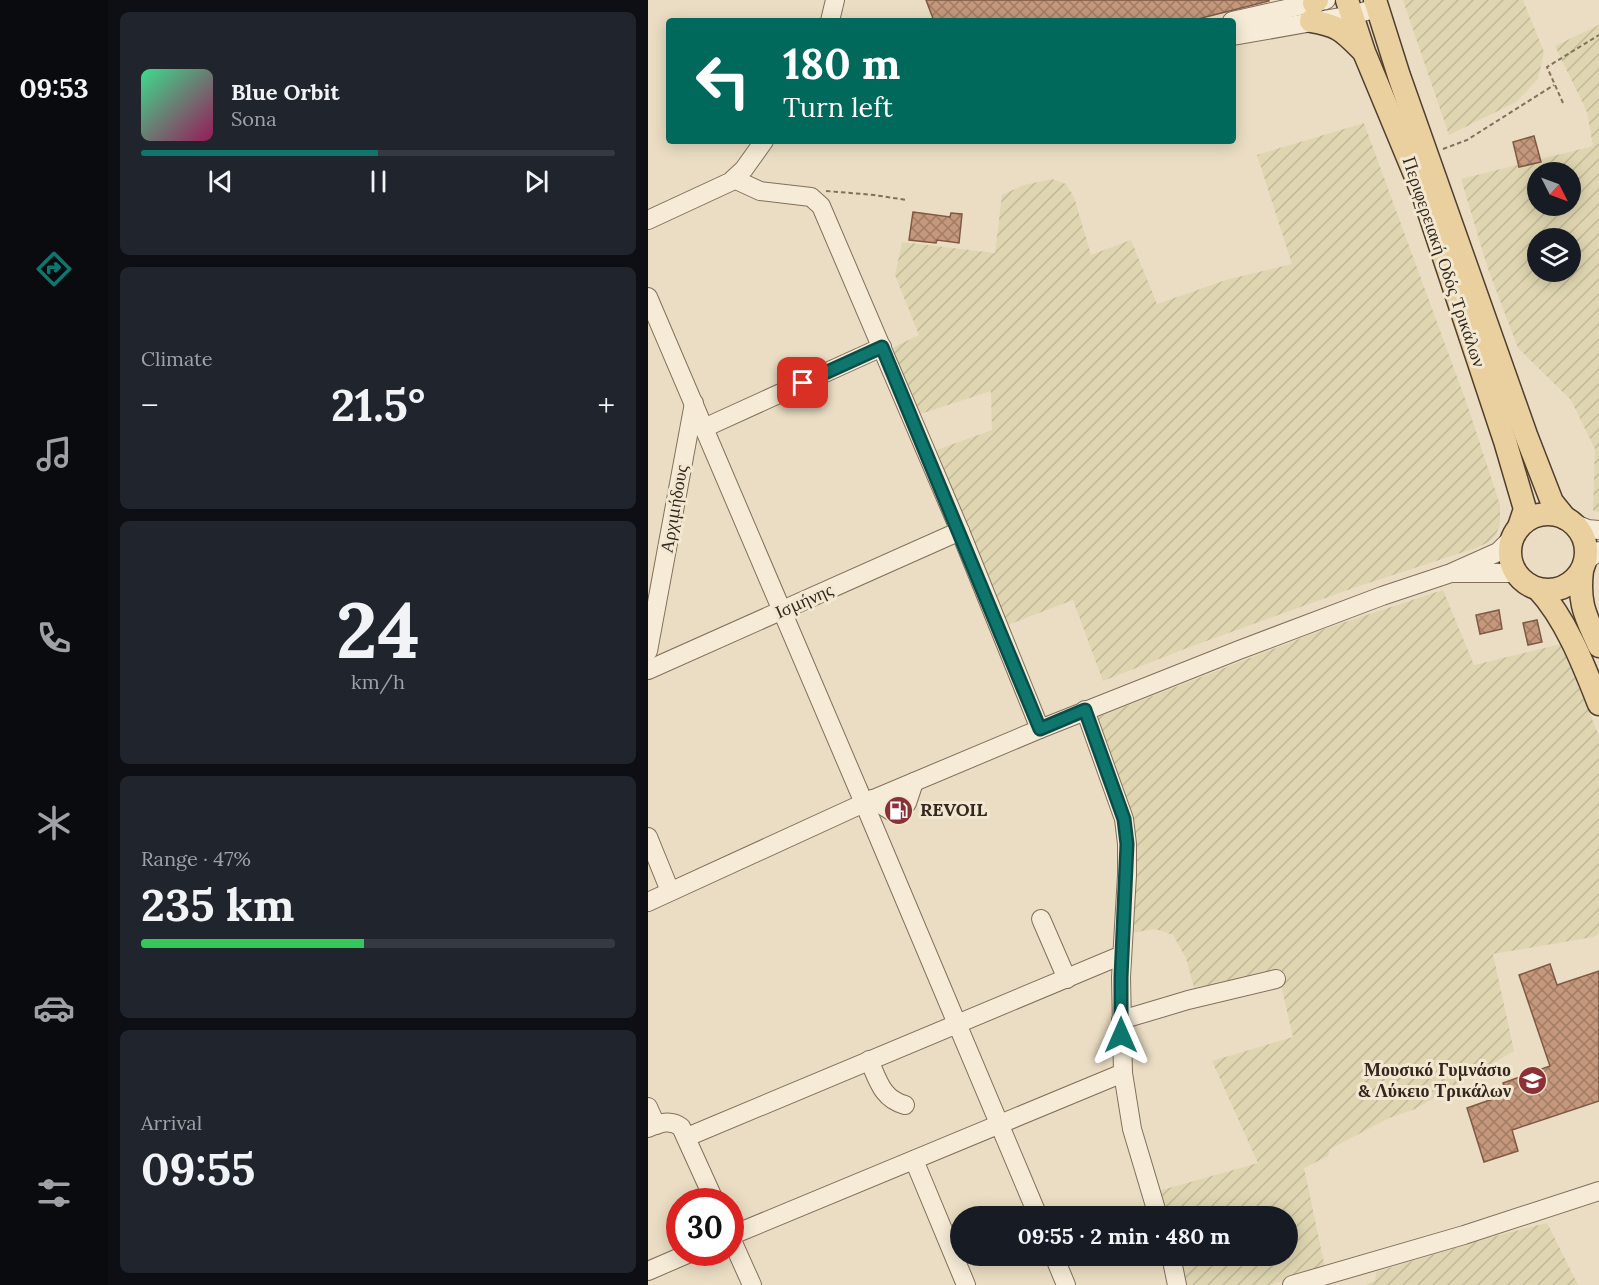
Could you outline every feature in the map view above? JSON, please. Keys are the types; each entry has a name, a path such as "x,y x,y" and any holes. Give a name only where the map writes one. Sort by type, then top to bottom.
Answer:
{"main road":[{"name":"Περιφερειακή Οδός Τρικάλων","path":"1376,4 1427,156 1551,502 1569,520"},
{"path":"1318,6 1336,27 1364,52"},
{"name":"Περιφερειακή Οδός Τρικάλων","path":"1349,7 1364,52 1423,194 1505,441 1525,509 1516,533"},
{"path":"1599,646 1581,606 1580,589 1589,561 1585,540 1569,520 1555,514 1534,516 1516,533 1510,559 1516,573 1527,584 1538,589 1552,604 1587,674 1599,704"},
{"path":"1538,589 1557,589 1567,585 1589,561"}],"street":[{"path":"831,18 835,0"},
{"path":"1236,20 1318,6 1349,7 1376,4"},
{"path":"1236,35 1318,6"},
{"path":"648,220 722,187 734,179 762,144"},
{"path":"734,179 760,191 811,197 821,206 960,531 1040,729"},
{"path":"648,297 782,610 868,801 957,1024 1034,1206"},
{"path":"704,428 882,347"},
{"name":"Αρχιμήδους","path":"648,651 694,403"},
{"path":"1569,520 1588,529 1599,530"},
{"name":"Ισμήνης","path":"648,670 960,531"},
{"path":"648,902 868,801 1085,710 1382,596 1451,573 1498,552 1516,533"},
{"path":"1451,573 1516,573"},
{"path":"1085,710 1124,819 1127,875 1122,955 1123,1073 1135,1138 1155,1206"},
{"path":"648,837 670,891"},
{"path":"1041,919 1067,979"},
{"path":"687,1137 1122,955"},
{"path":"1121,1020 1188,1000 1276,979"},
{"path":"869,1060 884,1092 893,1102 904,1105"},
{"path":"744,1230 1123,1073"},
{"path":"648,1107 652,1126 674,1122 681,1127 709,1188"},
{"path":"914,1160 966,1285"},
{"path":"1292,1285 1464,1235 1599,1191"},
{"path":"648,1271 666,1263"},
{"path":"743,1266 752,1285"},
{"path":"1058,1266 1066,1285"},
{"path":"1173,1266 1177,1285"}],"path":[{"path":"1563,103 1547,67 1599,35"},
{"path":"1427,156 1467,140 1554,85"},
{"path":"811,197 825,191 834,191 906,200"}],"shaded area":[{"path":"1403,0 1523,0 1544,52 1538,79 1516,102 1449,135"},
{"path":"1599,25 1599,512 1593,511 1595,449 1571,400 1518,348 1488,269 1461,179 1527,162 1527,216 1581,216 1581,162 1529,162 1593,146 1587,112 1555,46"},
{"path":"1364,123 1468,407 1500,505 1500,525 1495,536 1489,542 1476,548 1356,587 1103,681 1073,600 1005,626 934,451 992,430 991,391 920,414 890,349 919,335 895,275 902,242 995,253 1002,195 1024,185 1052,179 1066,184 1074,197 1091,255 1131,240 1157,304 1226,280 1292,264 1257,155"},
{"path":"1443,590 1474,665 1561,644 1599,736 1599,934 1593,937 1493,954 1514,1051 1415,1109 1389,1118 1330,1149 1328,1156 1304,1168 1325,1268 1270,1285 1184,1285 1179,1266 1298,1266 1298,1206 1160,1206 1155,1192 1258,1163 1212,1061 1293,1037 1281,985 1282,970 1195,991 1186,958 1173,935 1155,929 1131,933 1136,840 1128,803 1098,717 1330,627"},
{"path":"1547,1223 1578,1285 1365,1285 1375,1281 1376,1272 1488,1238"}],"building":[{"path":"926,0 1269,0 1202,18 933,18"},
{"path":"1534,136 1541,162 1527,162 1527,165 1519,167 1513,142"},
{"path":"913,212 950,217 951,213 962,214 959,243 909,240"},
{"path":"1499,610 1502,629 1480,634 1476,615"},
{"path":"1537,620 1542,642 1528,645 1523,623"},
{"path":"1550,964 1557,985 1599,971 1599,1101 1512,1130 1518,1151 1484,1162 1467,1108 1507,1094 1503,1083 1550,1066 1519,975"}],"place":[{"name":"REVOIL","path":"899,810"},
{"name":"Μουσικό Γυμνάσιο & Λύκειο Τρικάλων","path":"1532,1080"}],"route":[{"path":"803,383 882,347 1040,729 1085,710 1124,819 1127,844 1121,977 1121,1035"}]}
